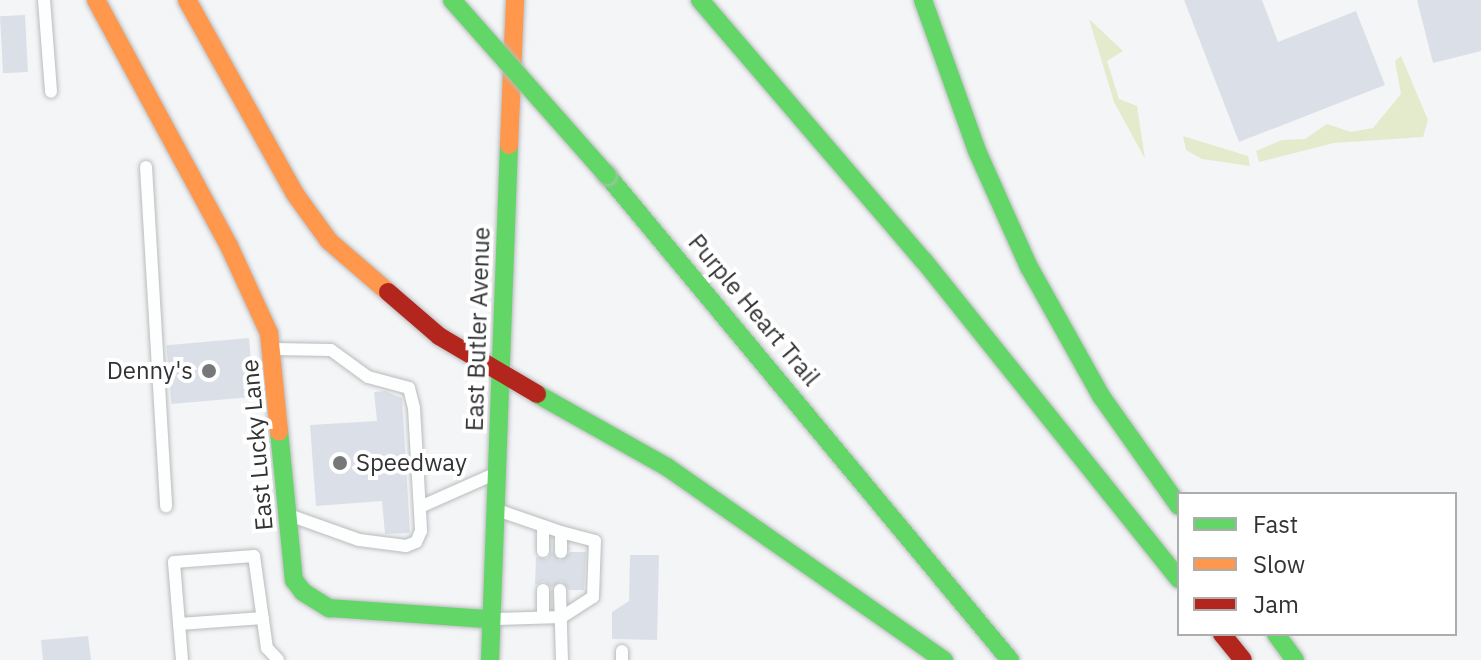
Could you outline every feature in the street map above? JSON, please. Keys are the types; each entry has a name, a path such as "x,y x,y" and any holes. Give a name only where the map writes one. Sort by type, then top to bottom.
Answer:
{"main road":[{"name":"East Lucky Lane","path":"96,0 229,246 274,349 294,580 314,601 344,609 488,619"},
{"path":"187,0 295,194 329,241 439,336 501,377 589,419 667,467 944,660"},
{"name":"Purple Heart Trail","path":"452,0 607,175 1010,660"},
{"name":"East Butler Avenue","path":"490,660 488,619 501,377 515,0"},
{"path":"700,0 944,285 1177,576"},
{"path":"923,0 977,151 1029,267 1101,396 1177,503"},
{"path":"1224,636 1243,660"},
{"path":"1277,636 1295,660"}],"lane":[{"path":"44,0 51,92"},
{"path":"146,167 166,506"},
{"path":"274,349 331,350 368,377 409,388 421,531 416,542 406,546 359,540 287,515"},
{"path":"420,507 496,474"},
{"path":"488,619 562,617 593,597 595,541 494,509"},
{"path":"543,526 543,551"},
{"path":"561,532 561,552"},
{"path":"182,660 174,562 254,556 267,648 278,660"},
{"path":"543,590 543,617"},
{"path":"560,590 562,660"},
{"path":"179,624 263,618"}],"green space":[{"path":"1089,19 1123,51 1107,61 1119,99 1137,106 1145,159 1114,102"},
{"path":"1401,56 1428,120 1423,137 1334,143 1259,162 1256,151 1282,140 1305,139 1327,124 1351,132 1373,128 1401,94 1395,61"},
{"path":"1183,136 1248,156 1250,166 1202,159 1186,150"}],"building":[{"path":"1184,0 1262,0 1278,42 1356,11 1385,85 1239,142"},
{"path":"1417,0 1481,0 1481,51 1433,63"},
{"path":"25,15 28,72 3,73 0,16"},
{"name":"Denny's","path":"249,338 254,397 171,404 166,345"},
{"path":"385,391 402,398 410,533 385,534 382,501 316,506 310,425 377,421 374,392"},
{"path":"552,551 560,561 570,552 586,552 584,590 569,590 561,581 552,588 544,581 535,585 536,557 547,559"},
{"path":"630,555 659,555 657,640 612,639 612,612 629,601"},
{"path":"88,636 91,660 43,660 41,640"}],"traffic: fast":[{"path":"452,0 607,175"},
{"path":"700,0 924,261 1177,577"},
{"path":"923,0 977,151 1029,267 1101,396 1177,503"},
{"path":"490,660 509,145"},
{"path":"607,175 1010,660"},
{"path":"537,394 667,467 944,660"},
{"path":"279,431 294,580 303,592 329,608 488,619"},
{"path":"1277,636 1295,660"}],"traffic: slow":[{"path":"96,0 229,246 269,333 279,431"},
{"path":"187,0 295,194 329,241 388,292"},
{"path":"509,145 515,0"}],"traffic: jam":[{"path":"388,292 439,336 537,394"},
{"path":"1224,636 1243,660"}],"place":[{"name":"Denny's","path":"209,371"},
{"name":"Speedway","path":"340,463"}]}
